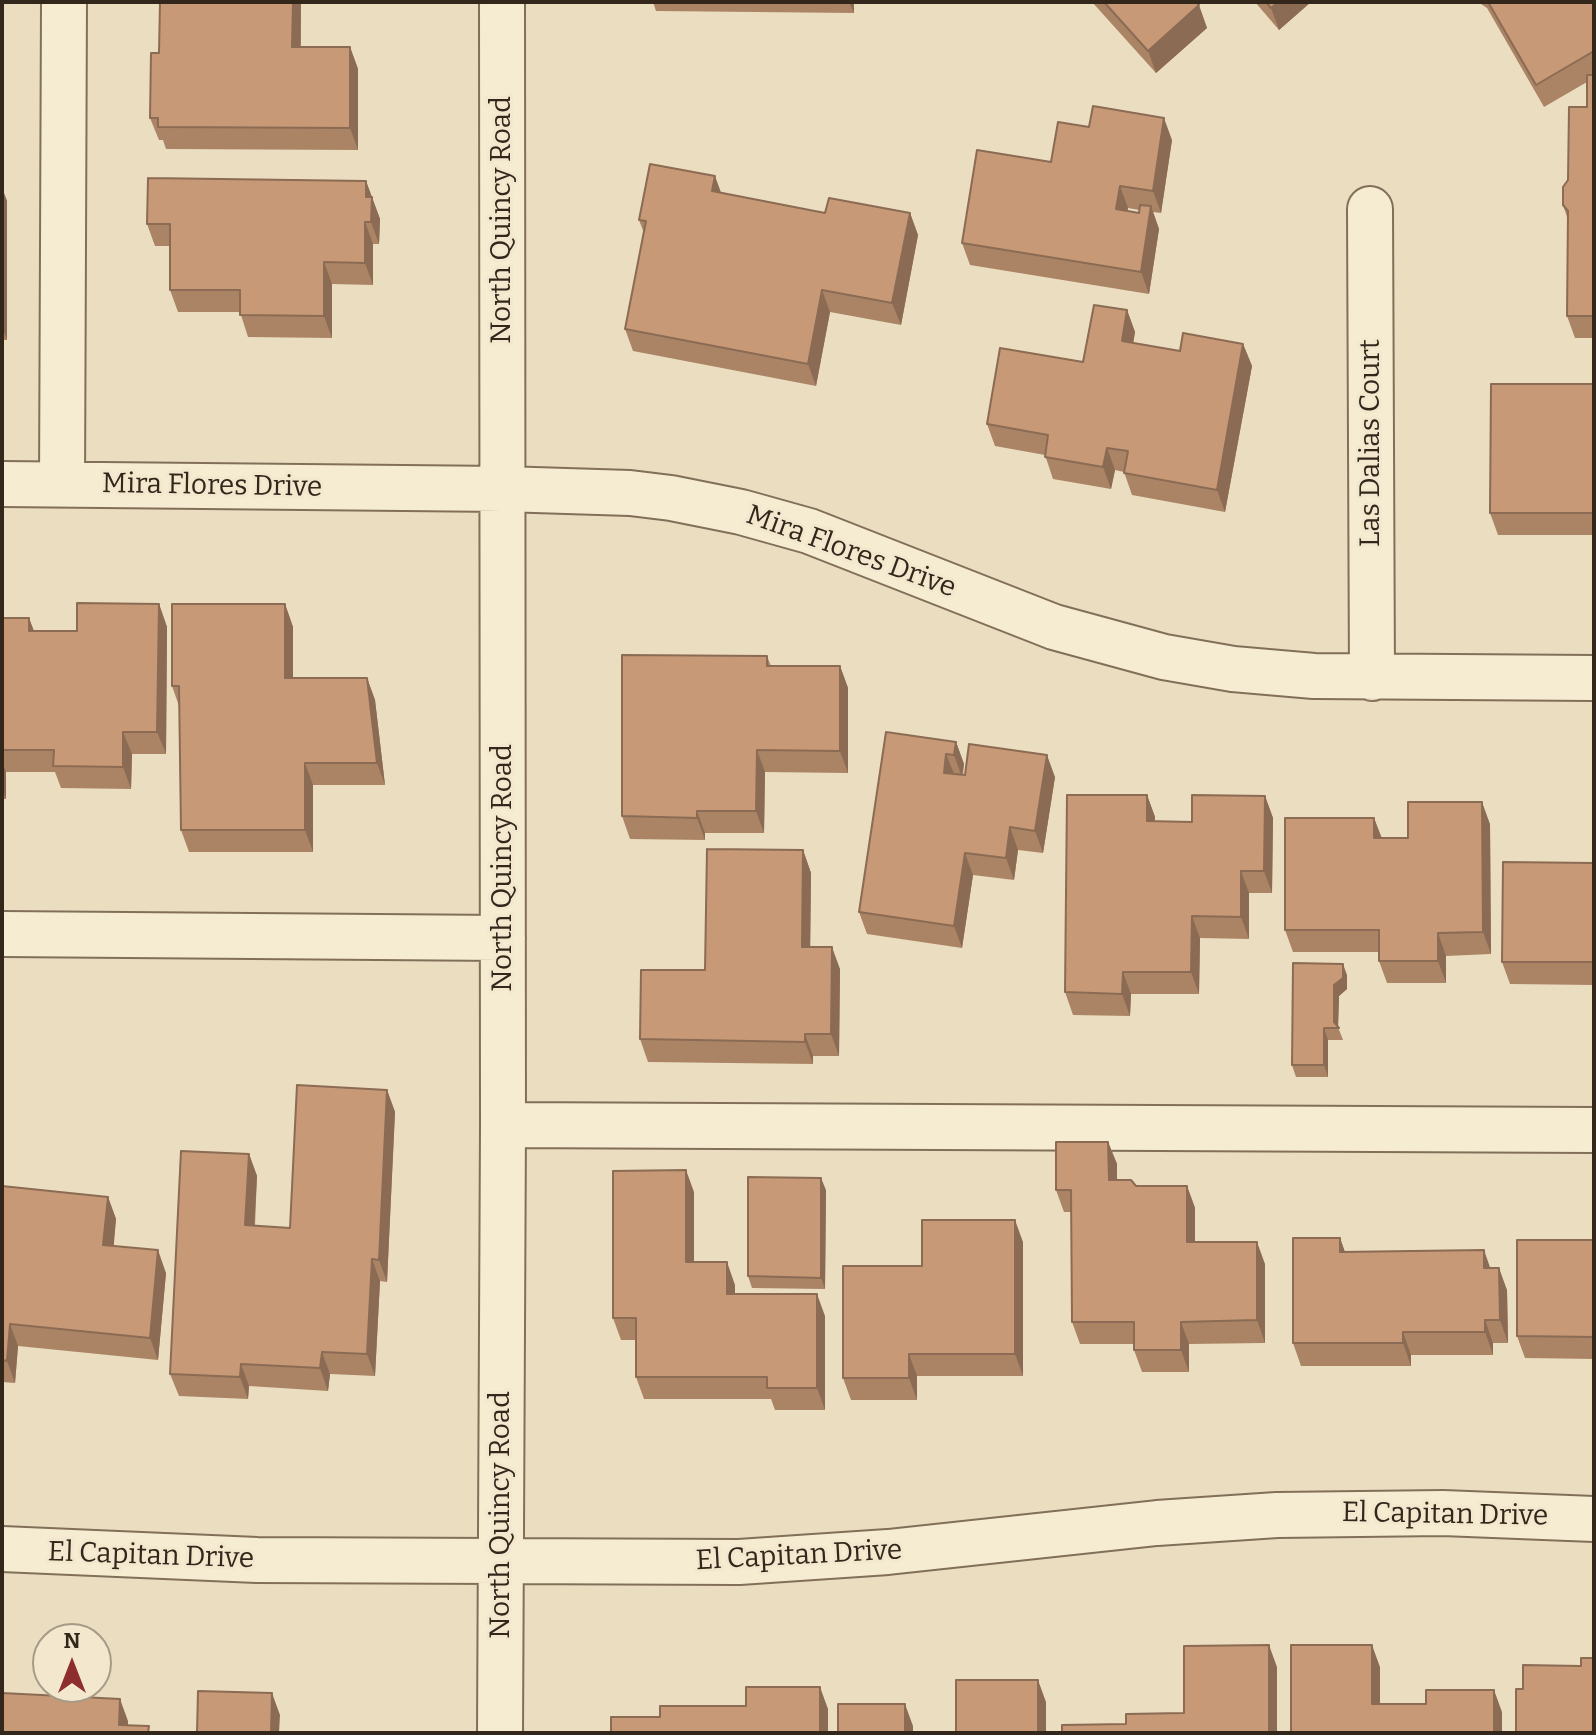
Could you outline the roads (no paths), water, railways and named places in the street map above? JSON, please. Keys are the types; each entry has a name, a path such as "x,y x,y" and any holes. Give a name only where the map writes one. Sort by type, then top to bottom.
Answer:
{"street":[{"path":"62,484 64,2"},
{"name":"North Quincy Road","path":"500,1733 502,2"},
{"name":"Las Dalias Court","path":"1370,209 1372,678"},
{"name":"Mira Flores Drive","path":"2,484 630,493 741,512 849,546 1021,615 1164,657 1233,669 1372,678 1594,678"},
{"path":"2,934 503,938"},
{"path":"503,1125 1594,1130"},
{"name":"El Capitan Drive","path":"2,1549 163,1558 739,1562 817,1558 1144,1524 1277,1515 1443,1513 1594,1519"}]}
